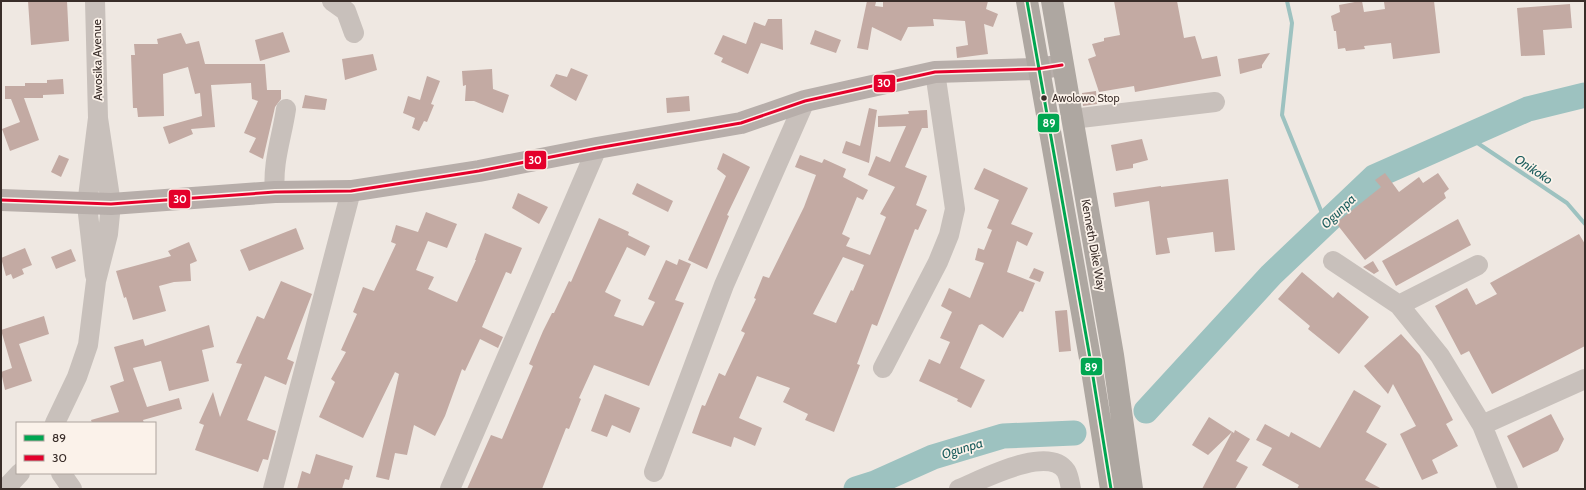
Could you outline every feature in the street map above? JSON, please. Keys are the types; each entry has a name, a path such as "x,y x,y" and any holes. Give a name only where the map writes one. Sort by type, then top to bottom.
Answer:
{"highway":[{"name":"Kenneth Dike Way","path":"1027,1 1037,69 1090,358 1111,489"},
{"name":"Kenneth Dike Way","path":"1052,1 1113,355 1132,489"}],"main road":[{"path":"1,200 87,205 275,192 351,191 479,171 597,148 741,123 805,101 935,72 1037,69 1062,65"}],"street":[{"name":"Awosika Avenue","path":"95,1 98,118 111,204 108,234 96,281"},
{"path":"332,1 346,11 354,33"},
{"path":"883,368 938,262 948,235 955,209 935,72"},
{"path":"654,472 724,285 805,101"},
{"path":"1072,119 1214,102"},
{"path":"275,192 274,176 276,160 286,109"},
{"name":"Awosika Avenue","path":"96,281 92,258 87,205 98,118"},
{"path":"450,489 597,148"},
{"path":"273,489 351,191"},
{"path":"1333,261 1399,305 1440,356 1482,425 1508,489"},
{"path":"1399,305 1478,265"},
{"path":"55,422 77,377 88,345 96,281"},
{"path":"1482,425 1585,379"},
{"path":"959,489 1024,463 1043,461 1055,464 1067,472 1071,489"},
{"path":"5,489 19,474"},
{"path":"62,474 72,489"}],"building":[{"path":"28,1 67,1 69,41 31,45"},
{"path":"867,1 876,2 875,6 883,7 883,1 988,1 986,9 998,14 993,27 984,24 988,54 957,58 956,47 968,45 965,21 933,19 934,26 908,27 901,41 872,27 868,50 857,48"},
{"path":"1114,1 1177,1 1184,38 1195,36 1202,59 1217,56 1221,76 1135,92 1134,86 1099,92 1088,59 1096,56 1092,44 1104,41 1104,38 1120,35"},
{"path":"1362,1 1364,12 1385,9 1384,2 1434,1 1440,53 1393,59 1391,43 1364,46 1365,49 1346,51 1345,48 1338,49 1336,31 1334,31 1331,16 1340,12 1339,5"},
{"path":"1570,4 1572,28 1543,30 1545,55 1521,56 1517,8"},
{"path":"768,19 782,19 783,50 761,43 748,74 721,62 723,58 714,54 723,35 746,44 754,22 765,26"},
{"path":"815,30 841,40 836,53 810,44"},
{"path":"283,32 290,52 260,61 255,40"},
{"path":"181,33 186,44 199,41 205,64 265,64 267,90 281,90 281,99 275,107 263,159 249,152 256,138 244,133 258,101 252,99 251,83 211,85 215,127 191,129 193,134 169,144 163,127 202,116 200,93 195,94 188,67 163,74 164,116 138,117 137,108 133,108 131,55 135,55 134,44 158,44 157,39"},
{"path":"1270,53 1262,65 1262,68 1240,74 1238,59"},
{"path":"373,54 377,70 345,80 342,59"},
{"path":"571,68 588,75 576,101 550,86 556,74 567,77"},
{"path":"492,69 493,89 509,95 503,113 474,101 465,101 466,85 463,86 462,71"},
{"path":"427,76 440,81 431,104 434,105 427,122 424,121 419,131 412,128 415,118 403,113 408,96 420,100"},
{"path":"63,79 64,94 43,95 43,98 24,98 39,140 10,151 2,129 20,122 11,99 5,99 5,86 25,86 25,83 47,83 47,80"},
{"path":"1096,91 1097,104 1083,106 1082,93"},
{"path":"305,95 327,99 325,110 302,108"},
{"path":"689,96 690,111 667,113 666,98"},
{"path":"869,108 877,110 869,163 842,153 846,141 860,146"},
{"path":"927,110 928,128 922,128 905,167 927,176 916,205 927,210 918,230 915,229 877,326 872,324 857,364 860,365 834,432 805,420 808,414 783,402 790,388 757,376 739,418 762,428 755,446 734,437 731,447 692,433 702,405 705,406 719,373 725,376 745,333 741,331 756,299 754,298 763,276 769,278 804,207 816,175 795,167 800,155 822,163 824,159 846,169 843,177 868,190 863,200 857,197 842,234 850,238 846,246 870,255 886,217 880,214 895,187 868,175 876,156 890,162 906,126 878,127 878,116 909,114 908,111","holes":["843,257 864,265 853,291 851,290 836,323 813,314"]},
{"path":"1142,139 1148,160 1133,164 1133,168 1116,171 1111,145"},
{"path":"723,153 750,167 727,215 729,216 707,269 688,260 726,176 717,169"},
{"path":"59,155 69,159 61,177 51,172"},
{"path":"984,168 1028,188 1011,224 1033,233 1027,246 1017,241 1007,272 1035,283 1023,312 1020,311 1003,338 982,324 979,325 960,368 985,380 971,408 957,401 958,399 919,381 929,359 940,364 950,342 940,338 952,312 941,306 949,288 970,298 984,263 975,260 978,248 984,250 992,230 987,228 999,200 974,189"},
{"path":"1385,173 1399,192 1419,177 1423,183 1438,173 1449,189 1444,193 1446,198 1365,260 1336,223 1381,187 1375,180"},
{"path":"1228,179 1235,250 1215,252 1213,232 1167,238 1170,253 1156,255 1149,201 1115,207 1113,193"},
{"path":"637,183 673,201 668,212 632,194"},
{"path":"518,193 548,207 539,224 512,208"},
{"path":"426,212 457,224 447,248 428,241 416,270 434,277 428,289 457,302 476,260 485,233 522,248 511,274 506,272 482,327 503,337 498,348 480,339 465,371 462,369 445,416 435,436 414,425 407,455 395,453 389,480 376,477 399,374 395,372 363,438 319,417 335,382 331,379 346,352 341,350 357,314 353,312 363,287 374,291 396,244 391,242 396,225 418,232"},
{"path":"599,218 629,232 628,235 650,246 645,256 627,247 605,292 621,300 614,316 643,326 655,302 648,299 666,260 677,265 679,259 691,264 675,300 684,303 649,386 594,365 579,398 581,399 569,429 566,428 542,489 467,489 491,435 502,439 533,366 529,364 543,331 552,313 554,313 569,281 571,282"},
{"path":"1458,219 1471,245 1396,286 1382,261"},
{"path":"296,228 304,249 249,271 240,250"},
{"path":"1579,234 1585,244 1585,346 1492,394 1469,351 1461,355 1435,306 1467,288 1476,305 1497,294 1490,283"},
{"path":"189,242 197,261 190,264 191,281 174,282 159,286 166,311 133,320 126,297 124,298 116,271 171,256 168,251"},
{"path":"25,248 32,265 22,269 24,274 13,279 11,274 6,276 1,258"},
{"path":"71,249 76,261 56,269 51,257"},
{"path":"1373,261 1379,271 1374,274 1363,267"},
{"path":"1034,268 1044,272 1040,282 1029,278"},
{"path":"1302,272 1333,298 1338,292 1369,317 1339,354 1308,329 1310,326 1278,299"},
{"path":"281,281 312,294 287,359 294,362 286,385 265,376 247,420 276,431 268,460 263,459 258,472 195,450 204,425 199,423 213,392 220,417 242,364 236,363 257,316 264,319"},
{"path":"1067,310 1071,351 1059,352 1055,311"},
{"path":"44,316 49,334 19,344 32,381 5,390 1,372 12,368 1,330"},
{"path":"209,325 214,347 202,350 209,381 169,391 161,361 133,368 147,407 179,398 182,409 143,420 144,422 92,422 91,420 119,412 110,386 124,381 114,347 143,339 145,346"},
{"path":"1401,334 1420,355 1453,420 1446,424 1458,446 1432,460 1438,473 1422,480 1400,434 1416,426 1393,384 1388,394 1364,366"},
{"path":"1354,390 1381,406 1366,432 1387,444 1365,480 1382,489 1297,489 1299,485 1262,465 1272,448 1256,440 1265,424 1289,437 1291,432 1320,448"},
{"path":"605,394 640,408 630,433 612,425 607,437 591,431"},
{"path":"1551,414 1564,439 1558,451 1523,468 1507,436"},
{"path":"1209,417 1234,433 1235,430 1250,439 1236,461 1248,467 1235,489 1202,489 1232,432 1208,455 1192,445"},
{"path":"316,454 353,466 349,480 345,479 342,489 297,489 302,471 310,474"}],"waterway":[{"path":"1287,1 1292,23 1282,115 1326,223"},
{"name":"Ogunpa","path":"1146,411 1271,275 1374,177 1528,109 1585,95"},
{"name":"Onikoko","path":"1467,136 1567,203 1585,224"},
{"name":"Ogunpa","path":"856,489 875,483 933,457 1003,436 1074,433"}],"transit line":[{"name":"89","path":"1027,1 1090,358 1111,489"},
{"name":"30","path":"1,200 111,204 275,192 351,191 479,171 597,148 741,123 805,101 935,72 1037,69 1062,65"}],"place":[{"name":"Awolowo Stop","path":"1044,98"}]}
